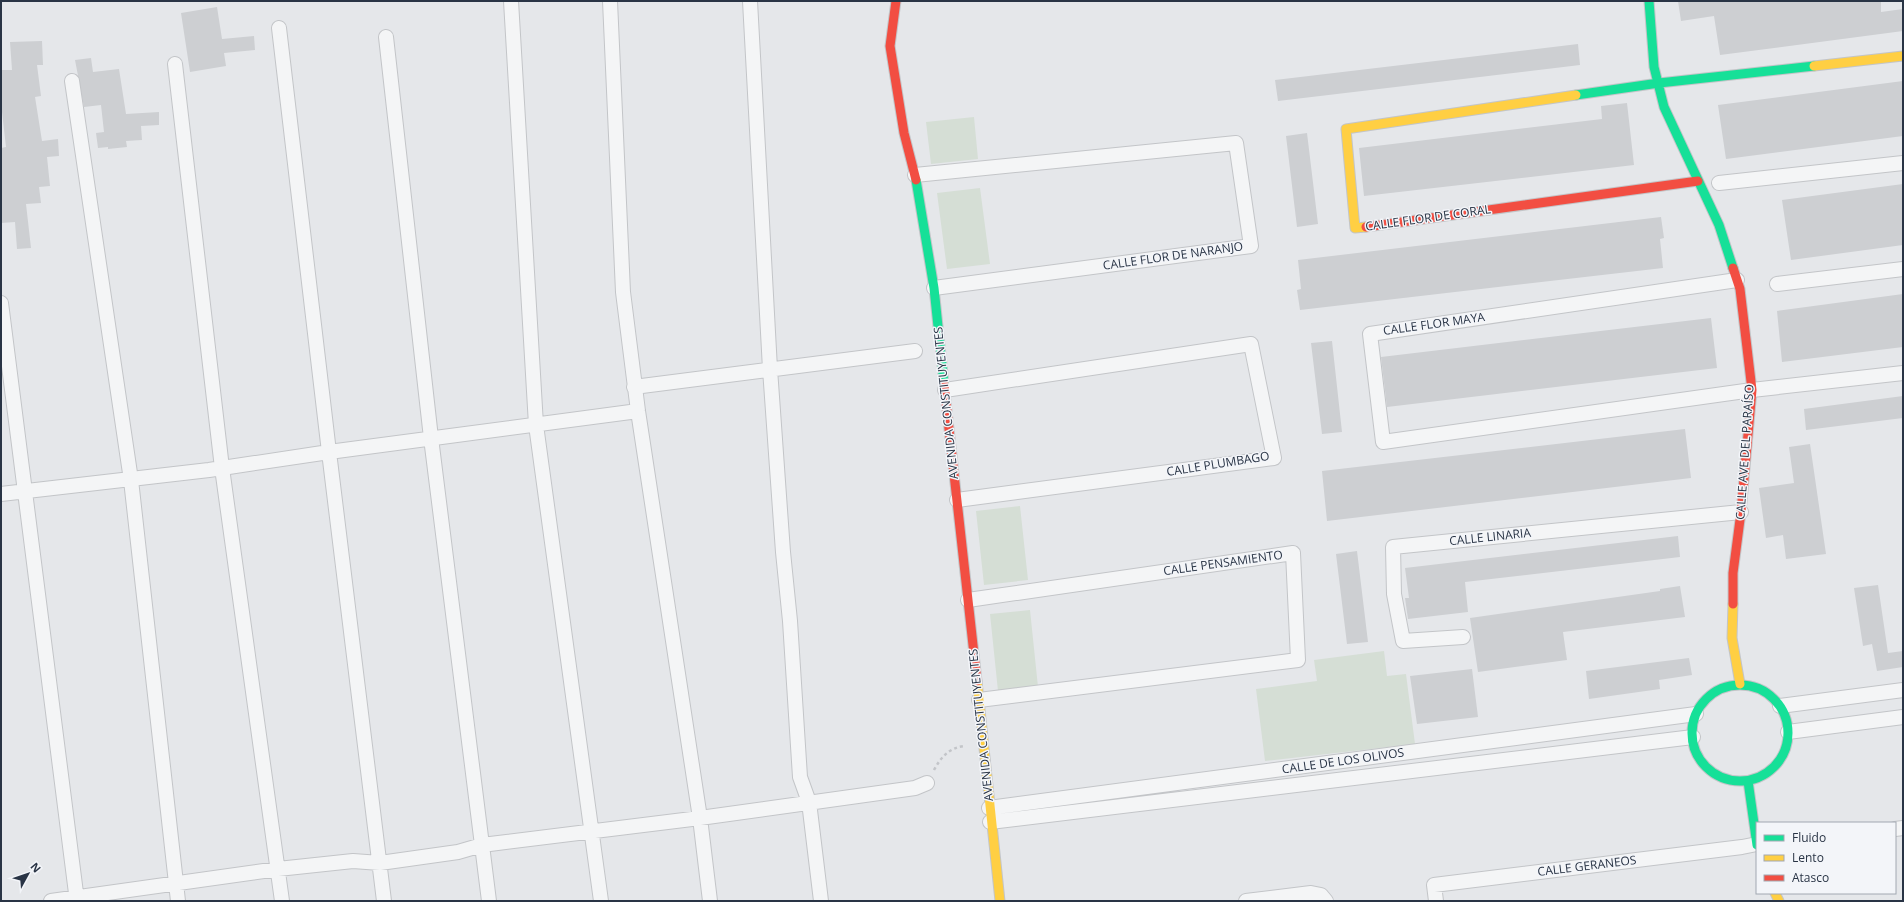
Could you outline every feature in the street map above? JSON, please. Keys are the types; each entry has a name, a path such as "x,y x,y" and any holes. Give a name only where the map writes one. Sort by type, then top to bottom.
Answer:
{"street":[{"path":"511,1 536,425 601,901"},
{"path":"610,1 623,292 634,387 700,818 710,901"},
{"path":"750,1 770,369 782,552 790,621 800,777 809,802 821,901"},
{"name":"AVENIDA CONSTITUYENTES","path":"896,1 890,46 904,133 915,175 934,288 1000,901"},
{"name":"CALLE AVE DEL PARAÍSO","path":"1648,1 1654,67 1664,107 1719,225 1740,289 1752,390 1741,512 1733,573 1732,638 1740,684"},
{"path":"279,28 384,901"},
{"path":"386,36 432,438 489,901"},
{"path":"1659,83 1903,56"},
{"path":"175,64 222,468 282,901"},
{"path":"72,81 131,480 178,901"},
{"name":"CALLE FLOR DE CORAL","path":"1659,83 1346,129 1355,228 1698,182"},
{"name":"CALLE FLOR DE NARANJO","path":"915,175 1236,143 1251,246 934,288"},
{"path":"1719,183 1903,164"},
{"path":"1777,284 1903,268"},
{"name":"CALLE FLOR MAYA","path":"1737,280 1370,334 1383,442 1752,390"},
{"path":"1,303 77,899"},
{"name":"CALLE PLUMBAGO","path":"945,390 1251,344 1274,458 957,500"},
{"path":"634,387 915,351"},
{"path":"1752,390 1903,373"},
{"path":"1,494 131,480 638,411"},
{"name":"CALLE LINARIA","path":"1463,637 1403,641 1394,594 1393,547 1741,512"},
{"name":"CALLE PENSAMIENTO","path":"968,600 1293,553 1298,660 979,700"},
{"path":"1740,684 1758,688 1775,699 1780,706 1789,727 1788,744 1777,765 1764,776 1739,782 1722,778 1710,771 1698,758 1694,748 1692,727 1700,705 1708,696 1723,687 1740,684"},
{"path":"1780,706 1903,690"},
{"name":"CALLE DE LOS OLIVOS","path":"990,815 1696,714"},
{"path":"1788,732 1903,717"},
{"name":"CALLE DE LOS OLIVOS","path":"990,815 1693,737"},
{"path":"1748,781 1756,837"},
{"path":"51,901 77,899 278,868 353,861 380,863 458,852 482,845 700,818 915,788 926,783"},
{"name":"CALLE GERANEOS","path":"1436,901 1434,885 1742,848 1756,844"},
{"path":"1246,901 1311,893 1321,896 1326,901"}],"path":[{"path":"926,783 940,758 954,747 982,743"}],"shaded area":[{"path":"974,117 978,159 931,164 926,122"},
{"path":"980,188 990,264 947,269 937,193"},
{"path":"1020,506 1028,580 984,585 976,511"},
{"path":"1030,610 1038,687 998,691 990,614"},
{"path":"1384,651 1387,676 1406,674 1415,744 1265,761 1256,689 1317,681 1314,660"}],"building":[{"path":"1678,1 1881,1 1881,12 1903,9 1903,31 1720,55 1714,16 1681,21"},
{"path":"217,7 222,39 254,36 255,50 224,53 226,66 190,72 181,13"},
{"path":"42,41 43,65 37,65 41,96 35,97 42,141 58,139 59,156 47,157 50,186 39,187 41,203 26,204 31,248 17,249 15,222 1,223 1,148 6,147 1,103 1,70 12,70 10,42"},
{"path":"1578,44 1580,65 1278,101 1275,80"},
{"path":"91,58 93,72 119,69 126,114 159,112 159,125 141,126 142,140 126,141 127,147 108,149 108,147 98,148 96,133 104,132 101,105 84,107 75,60"},
{"path":"1903,81 1903,136 1726,159 1718,105"},
{"path":"1627,103 1634,165 1364,196 1359,148 1602,119 1601,106"},
{"path":"1307,133 1318,224 1297,227 1286,136"},
{"path":"1903,184 1903,245 1791,260 1782,200"},
{"path":"1661,217 1664,238 1660,239 1663,268 1300,310 1297,290 1301,289 1298,260"},
{"path":"1903,294 1903,347 1782,362 1777,311"},
{"path":"1711,318 1717,368 1387,407 1381,357"},
{"path":"1332,341 1342,432 1322,434 1311,343"},
{"path":"1903,396 1903,418 1806,430 1804,409"},
{"path":"1685,429 1691,478 1327,521 1322,471"},
{"path":"1810,444 1826,554 1786,559 1783,535 1766,538 1759,488 1794,483 1789,447"},
{"path":"1678,536 1680,557 1465,582 1468,612 1408,619 1405,598 1409,598 1405,568"},
{"path":"1357,551 1368,642 1347,644 1336,554"},
{"path":"1878,585 1888,653 1903,651 1903,667 1877,671 1872,644 1863,646 1854,588"},
{"path":"1680,586 1685,617 1563,632 1567,660 1478,672 1470,618 1660,591 1660,589"},
{"path":"1689,658 1692,675 1659,680 1660,689 1589,699 1586,671"},
{"path":"1472,669 1478,717 1417,724 1410,676"}],"traffic: fast":[{"path":"1649,1 1654,67 1664,107 1719,225 1733,268"},
{"path":"1576,95 1659,83 1814,66"},
{"path":"916,180 934,288 944,384"},
{"path":"1740,685 1758,688 1774,699 1785,715 1788,733 1785,751 1774,767 1758,778 1740,781 1722,778 1706,767 1695,751 1692,733 1695,715 1706,699 1722,688 1740,685"},
{"path":"1748,781 1756,838"}],"traffic: slow":[{"path":"1814,66 1903,56"},
{"path":"1366,227 1355,228 1346,129 1576,95"},
{"path":"1733,604 1732,638 1740,684"},
{"path":"977,681 1000,901"},
{"path":"1776,894 1779,901"}],"traffic: jam":[{"path":"896,1 890,46 904,133 916,180"},
{"path":"1366,227 1698,181"},
{"path":"1733,268 1740,289 1752,390 1741,512 1733,573 1733,604"},
{"path":"944,384 977,681"}]}
